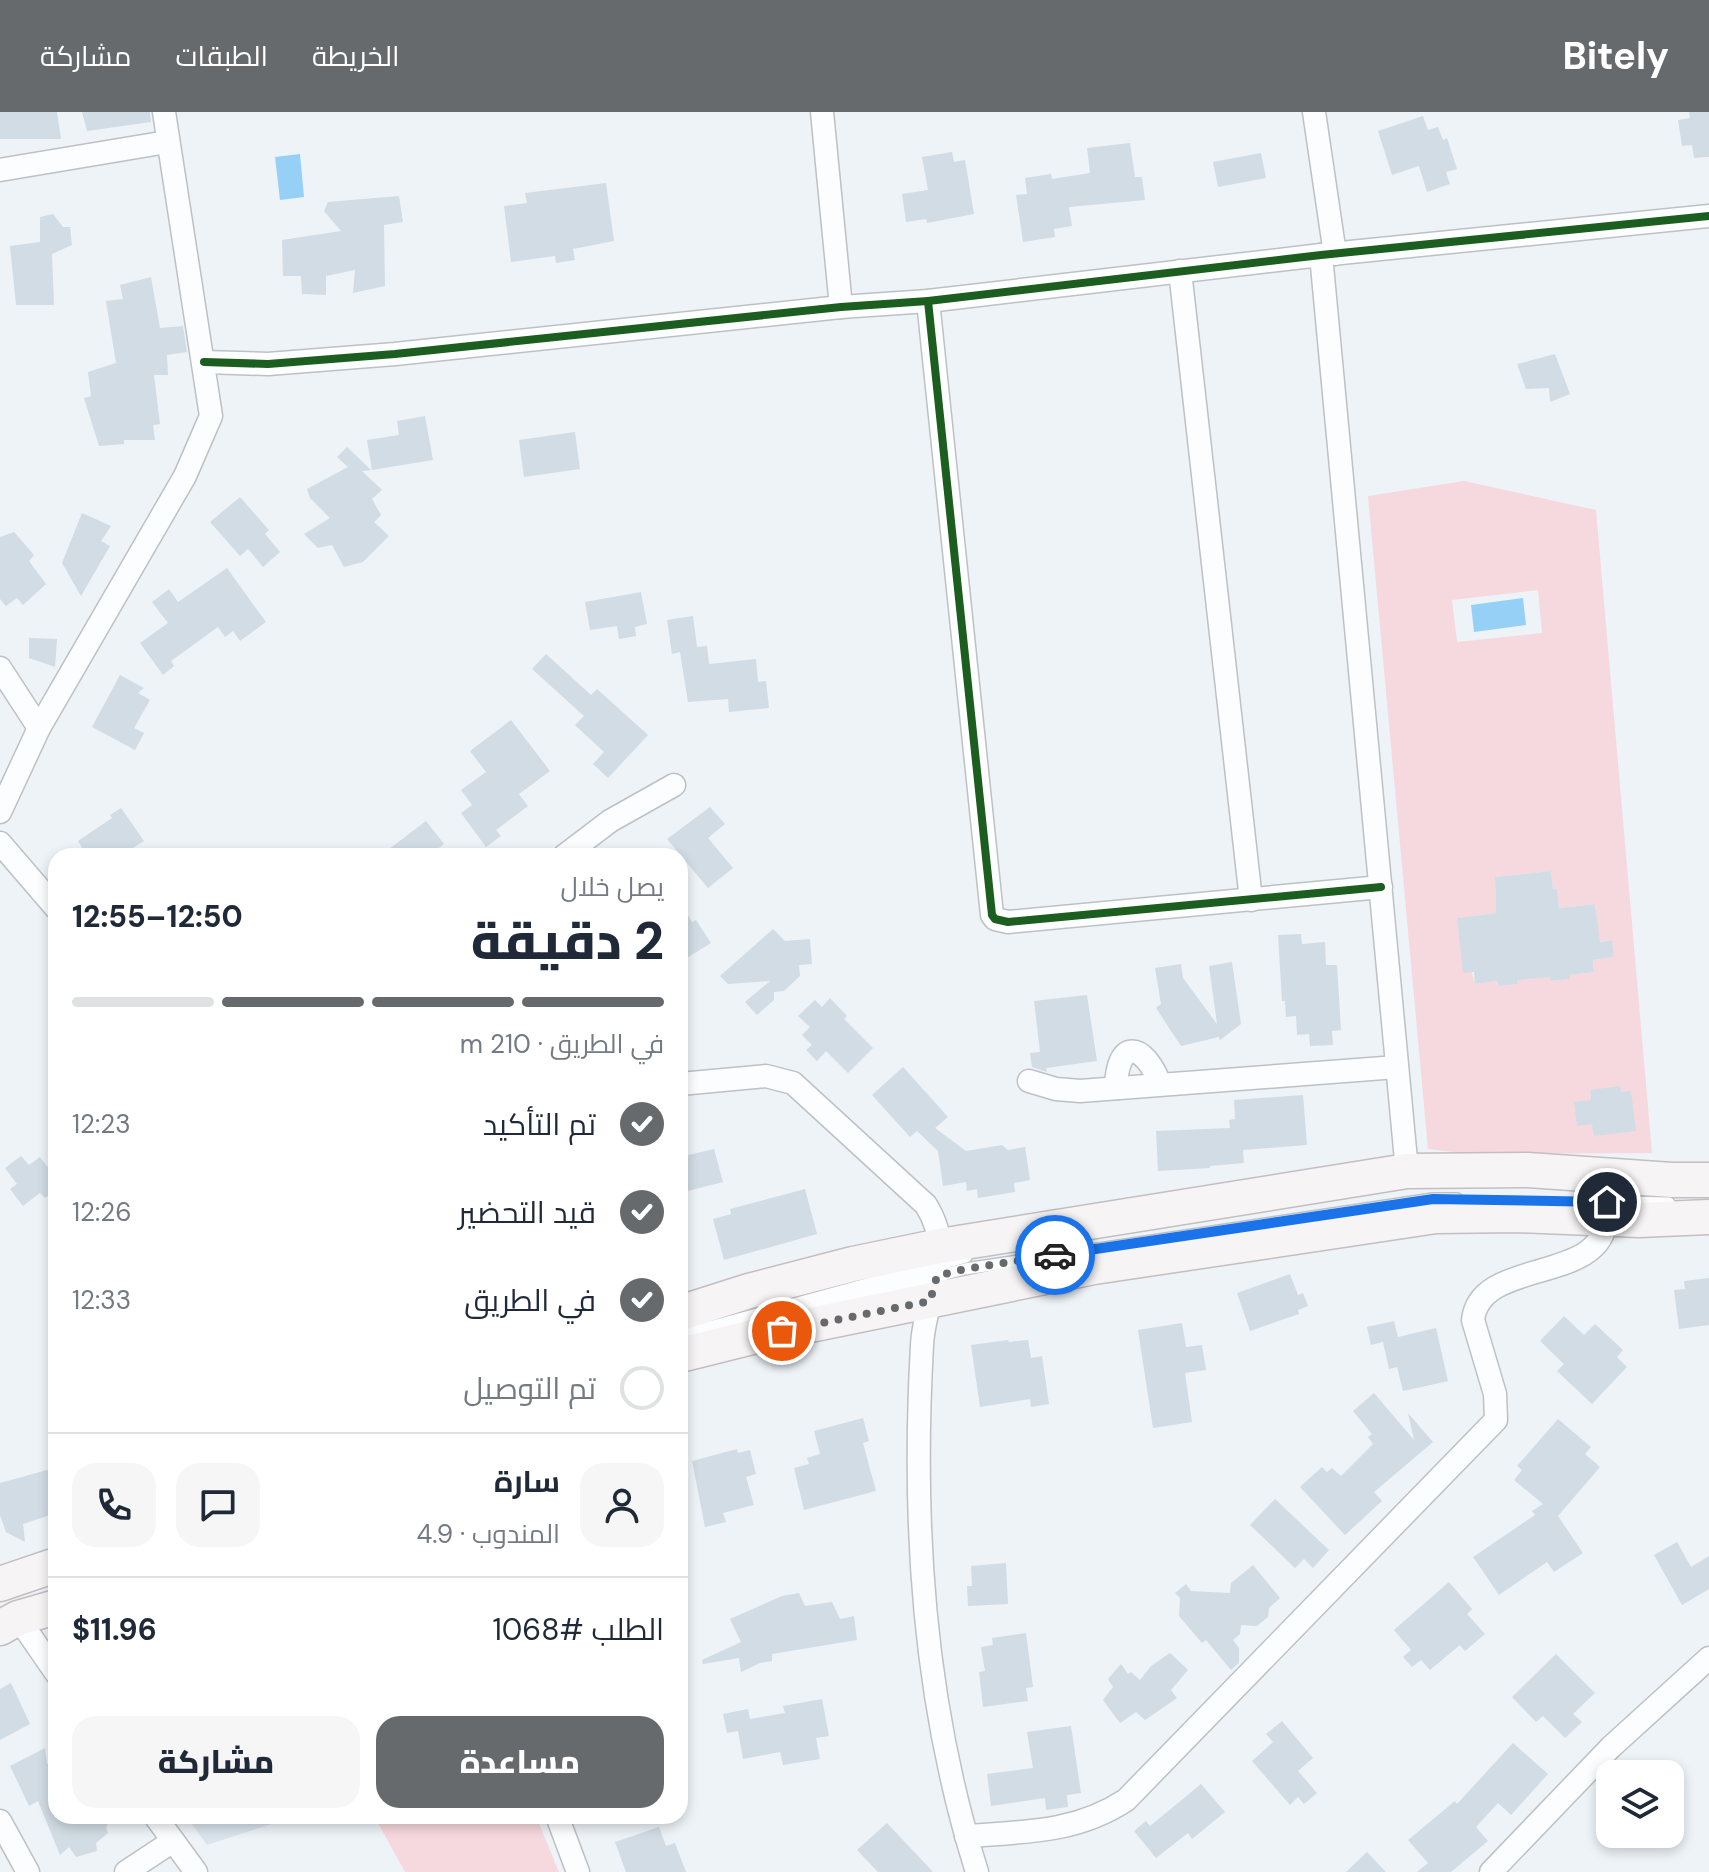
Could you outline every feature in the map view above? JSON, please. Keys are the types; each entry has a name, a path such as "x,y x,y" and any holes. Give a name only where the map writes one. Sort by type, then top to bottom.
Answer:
{"main road":[{"path":"688,1353 752,1337 936,1272 1407,1171 1528,1170 1709,1180"},
{"path":"688,1310 853,1264 936,1272 1094,1267 1436,1216 1709,1217"},
{"path":"7,1604 48,1571"},
{"path":"7,1604 48,1607"}],"street":[{"path":"0,812 39,728 185,476 211,416 164,112"},
{"path":"822,112 841,307"},
{"path":"1314,112 1407,1171"},
{"path":"0,170 167,142"},
{"path":"204,362 268,364 395,354 841,307 928,301 1180,271 1709,216"},
{"path":"1180,271 1251,900"},
{"path":"928,301 992,915 995,919 1008,922 1381,887"},
{"path":"0,668 39,728"},
{"path":"575,848 610,821 674,785"},
{"path":"0,843 48,899"},
{"path":"1116,1088 1119,1061 1131,1052 1140,1052 1148,1059 1160,1084"},
{"path":"1029,1081 1068,1091 1397,1067"},
{"path":"688,1083 766,1076 793,1083 926,1205 936,1222 936,1272 923,1330 919,1404 923,1597 947,1763 977,1872"},
{"path":"966,1836 1077,1825 1126,1800 1496,1420 1495,1394 1475,1329 1474,1311 1478,1304 1497,1287 1592,1251 1603,1237 1606,1219"},
{"path":"7,1604 48,1662"},
{"path":"1491,1872 1611,1747 1709,1658"},
{"path":"0,1821 28,1872"},
{"path":"161,1824 196,1872"},
{"path":"560,1824 578,1872"},
{"path":"126,1872 173,1841"}],"lane":[{"path":"1558,1185 1709,1186"},
{"path":"688,1333 936,1272 1433,1199 1464,1199"},
{"path":"1571,1201 1678,1203"},
{"path":"688,1341 936,1272 966,1258 1040,1245"}],"shaded area":[{"path":"1464,481 1596,510 1652,1153 1470,1154 1428,1149 1368,496","holes":["1538,590 1542,633 1457,642 1452,600","1551,871 1559,908 1595,904 1597,920 1581,944 1611,940 1614,957 1593,960 1594,972 1569,975 1569,979 1551,981 1549,962 1543,977 1527,979 1515,965 1498,986 1497,981 1475,984 1457,918 1496,913 1495,877","1590,1090 1621,1092 1594,1136"]},
{"path":"192,1824 271,1824 207,1845"},
{"path":"378,1824 539,1824 559,1872 405,1872"}],"water":[{"path":"300,154 304,197 280,200 275,157"},
{"path":"1523,598 1526,625 1474,632 1471,605"}],"building":[{"path":"0,112 57,112 61,139 0,139"},
{"path":"82,112 150,112 151,122 87,131"},
{"path":"1689,112 1709,112 1709,157 1694,158 1692,145 1682,146 1678,120 1690,118"},
{"path":"1423,116 1428,130 1438,127 1443,140 1447,138 1457,169 1446,172 1450,184 1427,192 1419,166 1392,175 1378,131"},
{"path":"1130,143 1135,177 1142,177 1145,200 1069,207 1072,226 1054,229 1055,237 1023,242 1016,195 1027,194 1025,178 1051,174 1052,179 1090,173 1087,148"},
{"path":"952,152 954,162 965,160 974,214 927,223 926,219 906,222 902,194 928,190 922,157"},
{"path":"1261,153 1266,178 1218,187 1213,162"},
{"path":"606,183 614,241 573,249 575,260 556,263 555,256 511,262 504,206 527,203 525,193"},
{"path":"399,196 403,222 384,225 385,286 353,293 355,270 326,276 326,295 302,294 301,276 283,276 282,240 341,231 324,211 328,202"},
{"path":"53,214 63,227 70,227 72,245 52,254 54,305 16,305 10,246 40,242 40,217"},
{"path":"151,277 160,328 183,326 187,352 167,355 168,375 154,375 160,424 153,425 155,440 124,440 124,444 99,446 84,398 91,396 88,372 116,363 106,301 123,299 120,285"},
{"path":"1555,354 1570,394 1550,402 1549,388 1526,389 1517,364"},
{"path":"425,416 433,460 372,470 367,440 399,435 397,421"},
{"path":"575,432 580,469 524,477 519,440"},
{"path":"347,447 371,470 362,471 382,490 372,499 381,515 374,522 389,536 363,562 344,567 332,545 318,548 304,534 330,518 310,498 307,489 348,467 337,457"},
{"path":"240,497 269,530 265,534 280,552 263,567 248,549 240,556 210,522"},
{"path":"82,513 111,526 101,541 110,546 81,596 62,563"},
{"path":"14,532 34,555 29,561 46,584 23,605 17,598 6,606 0,599 0,537"},
{"path":"227,568 266,622 240,641 233,631 225,637 218,627 171,661 174,666 163,675 140,643 168,623 152,602 169,589 178,602"},
{"path":"641,592 647,624 635,627 636,636 619,639 617,626 590,630 585,602"},
{"path":"693,616 697,647 707,646 709,664 756,659 758,682 766,681 769,708 729,712 728,699 688,702 680,652 672,654 667,620"},
{"path":"29,638 57,639 55,667 29,658"},
{"path":"546,654 591,695 597,689 648,735 608,778 593,764 604,752 575,725 584,716 532,669"},
{"path":"120,675 144,688 138,693 150,700 134,728 144,733 135,750 92,727"},
{"path":"511,720 550,771 519,794 528,806 496,830 501,836 486,847 461,813 472,805 461,790 486,772 470,751"},
{"path":"710,807 725,824 708,838 733,868 708,888 688,864 688,848 675,848 667,839"},
{"path":"121,808 144,841 133,848 82,848 78,841 112,818 110,815"},
{"path":"426,821 444,844 439,848 391,848"},
{"path":"1551,871 1559,908 1595,904 1600,942 1612,940 1614,957 1593,960 1594,972 1569,975 1570,979 1517,980 1517,984 1498,986 1497,981 1475,984 1474,972 1463,973 1457,918 1496,913 1495,877"},
{"path":"688,915 692,922 696,920 711,943 688,957"},
{"path":"773,929 785,941 810,939 812,964 799,965 800,976 784,991 774,992 774,1000 757,1015 745,1002 770,981 728,984 720,976"},
{"path":"1301,934 1302,944 1325,942 1326,965 1337,965 1341,1030 1332,1031 1333,1045 1310,1046 1309,1034 1297,1035 1296,1016 1286,1017 1285,1001 1282,1001 1278,935"},
{"path":"1232,962 1241,1024 1220,1040 1219,1037 1181,1046 1156,1008 1161,1004 1155,968 1181,964 1183,978 1217,1024 1209,966"},
{"path":"1087,995 1097,1061 1046,1068 1047,1072 1032,1067 1030,1053 1040,1052 1034,1001"},
{"path":"830,998 847,1016 844,1019 873,1048 848,1073 826,1051 817,1061 806,1050 812,1045 802,1035 810,1027 798,1016 815,1000 822,1007"},
{"path":"903,1067 948,1117 935,1128 966,1151 1002,1145 1008,1150 1025,1147 1030,1180 1014,1183 1015,1192 978,1198 977,1189 967,1191 966,1182 943,1186 938,1151 917,1131 910,1137 872,1095"},
{"path":"1620,1086 1621,1092 1631,1091 1636,1131 1594,1136 1592,1124 1577,1126 1574,1102 1591,1100 1590,1090"},
{"path":"1303,1095 1307,1145 1243,1150 1244,1163 1158,1171 1156,1131 1230,1128 1229,1120 1235,1119 1234,1100"},
{"path":"714,1149 723,1182 688,1191 688,1155"},
{"path":"21,1156 29,1165 40,1157 48,1168 48,1196 45,1198 40,1193 23,1206 10,1189 17,1184 5,1168"},
{"path":"805,1189 817,1234 724,1260 713,1219 731,1214 730,1209"},
{"path":"1290,1274 1298,1295 1303,1293 1308,1306 1298,1310 1299,1314 1250,1331 1237,1293"},
{"path":"1709,1278 1709,1325 1679,1329 1674,1290 1685,1289 1684,1281"},
{"path":"1564,1316 1584,1335 1595,1324 1623,1350 1617,1357 1627,1367 1592,1404 1557,1371 1564,1364 1540,1341"},
{"path":"1394,1321 1398,1337 1436,1328 1448,1381 1403,1391 1397,1367 1389,1369 1383,1342 1371,1345 1367,1327"},
{"path":"1182,1323 1186,1347 1202,1345 1206,1370 1185,1373 1192,1422 1153,1428 1138,1330"},
{"path":"1028,1340 1031,1358 1042,1356 1049,1404 1031,1407 1030,1399 980,1407 971,1345"},
{"path":"1374,1393 1414,1440 1408,1413 1433,1442 1374,1492 1382,1501 1345,1535 1300,1487 1322,1467 1327,1472 1332,1468 1341,1476 1373,1444 1368,1437 1372,1434 1353,1411"},
{"path":"863,1418 869,1441 863,1443 876,1491 804,1510 794,1468 809,1464 807,1458 820,1454 814,1431"},
{"path":"1558,1419 1591,1447 1585,1454 1600,1467 1558,1516 1583,1553 1554,1572 1547,1562 1499,1595 1473,1557 1535,1515 1532,1511 1543,1504 1514,1480 1522,1470 1517,1466"},
{"path":"737,1449 738,1453 750,1450 756,1474 746,1477 754,1505 723,1513 726,1522 705,1527 692,1461"},
{"path":"48,1470 48,1516 23,1524 25,1542 6,1532 0,1515 0,1483"},
{"path":"1275,1499 1329,1550 1313,1568 1304,1559 1295,1568 1250,1525"},
{"path":"1677,1542 1691,1567 1709,1556 1709,1589 1682,1605 1654,1555"},
{"path":"1006,1563 1008,1604 968,1606 967,1586 972,1586 971,1566"},
{"path":"1253,1565 1280,1598 1269,1608 1268,1617 1257,1626 1241,1625 1240,1634 1233,1640 1239,1648 1239,1663 1231,1670 1206,1640 1202,1643 1179,1616 1180,1598 1175,1593 1186,1584 1191,1591 1230,1593 1231,1583"},
{"path":"1449,1582 1472,1609 1467,1614 1485,1634 1465,1651 1460,1645 1430,1670 1421,1660 1412,1667 1403,1657 1411,1650 1394,1630"},
{"path":"799,1593 805,1606 832,1602 840,1619 854,1616 857,1640 772,1654 772,1661 741,1672 739,1658 703,1664 702,1660 741,1642 730,1619 782,1596"},
{"path":"1026,1633 1033,1687 1026,1688 1028,1701 983,1707 979,1672 985,1671 981,1647 993,1645 992,1638"},
{"path":"1170,1653 1188,1670 1171,1690 1177,1698 1145,1720 1136,1712 1120,1723 1103,1700 1113,1687 1108,1679 1121,1664 1128,1674 1131,1672 1140,1680 1151,1666"},
{"path":"1556,1654 1595,1693 1573,1714 1582,1722 1565,1738 1543,1716 1536,1722 1512,1697"},
{"path":"11,1683 30,1724 0,1740 0,1689"},
{"path":"822,1699 829,1736 816,1738 820,1759 783,1765 780,1752 743,1759 738,1731 727,1733 723,1714 748,1709 750,1719 785,1713 783,1706"},
{"path":"1282,1721 1313,1758 1298,1771 1317,1793 1304,1804 1298,1797 1290,1805 1252,1761 1273,1742 1266,1734"},
{"path":"1071,1726 1081,1793 1067,1795 1068,1807 1046,1810 1045,1798 991,1806 987,1774 1033,1768 1027,1732"},
{"path":"1513,1743 1548,1774 1511,1815 1498,1803 1476,1827 1488,1841 1451,1872 1417,1872 1428,1863 1408,1840 1455,1801 1457,1804"},
{"path":"45,1748 48,1824 108,1824 108,1833 96,1843 97,1851 76,1857 69,1847 60,1855 38,1801 29,1806 10,1766"},
{"path":"1201,1784 1225,1812 1192,1839 1188,1833 1156,1858 1134,1831 1146,1821 1150,1826"},
{"path":"887,1823 933,1872 878,1872 857,1850"},
{"path":"659,1827 666,1846 675,1843 686,1872 626,1872 615,1842"},
{"path":"1367,1852 1386,1872 1346,1872"}],"cycle path":[{"path":"204,362 268,364 395,354 841,307 928,301 1321,255 1709,216"},
{"path":"928,301 992,915 995,919 1008,922 1381,887"}],"way so far":[{"path":"782,1331 930,1301 937,1276 1055,1255"}],"route":[{"path":"1055,1255 1433,1199 1607,1202"}]}
